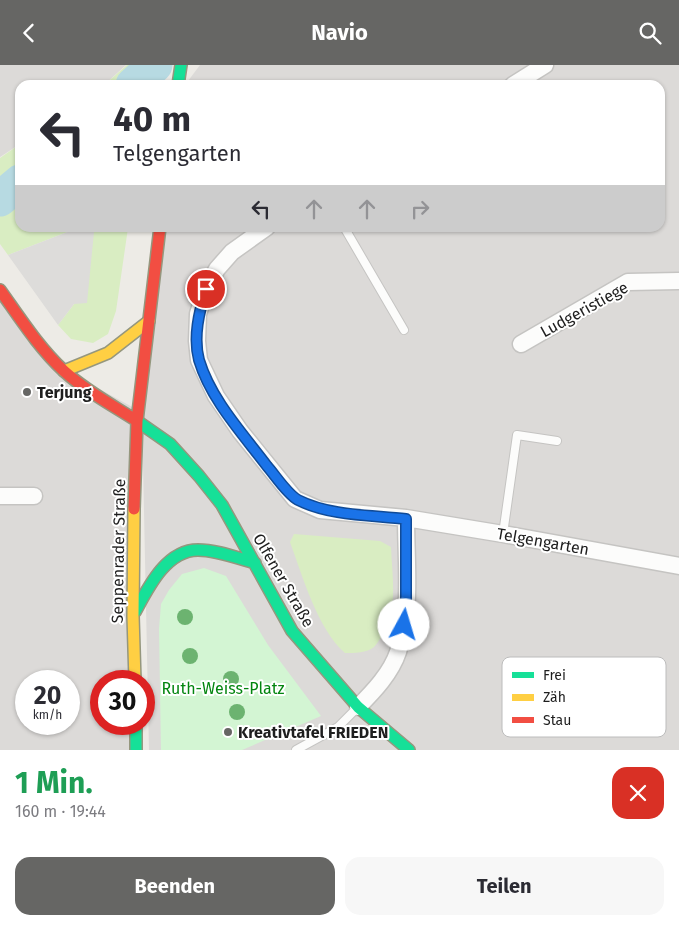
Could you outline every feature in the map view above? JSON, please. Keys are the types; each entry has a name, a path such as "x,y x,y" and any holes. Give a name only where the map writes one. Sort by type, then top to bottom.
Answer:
{"main road":[{"path":"179,80 181,65"},
{"name":"Seppenrader Straße","path":"135,670 133,616 137,421 159,232"},
{"name":"Olfener Straße","path":"0,290 37,341 64,371 99,397 170,444 199,476 222,505 292,631 358,707 409,750"},
{"path":"64,371 108,353 149,321"},
{"path":"133,616 150,585 180,554 196,550 219,552 255,563"},
{"path":"136,735 136,750"}],"street":[{"path":"521,80 545,65"},
{"name":"Telgengarten","path":"260,232 232,252 217,269 206,289 198,315 197,341 199,360 216,397 240,431 295,499 320,510 406,519 503,534 679,566"},
{"name":"Ludgeristiege","path":"521,344 628,282 679,281"},
{"path":"0,497 34,496"},
{"path":"358,707 376,689 398,652 406,612 406,519"}],"lane":[{"path":"347,232 404,331"},
{"path":"503,534 517,435 557,441"},
{"path":"296,750 338,727 358,707"}],"shaded area":[{"path":"0,65 126,65 110,80 15,80 15,147 0,157"},
{"path":"200,65 679,65 679,750 149,750 149,735 155,735 155,670 147,670 142,415 165,232 665,232 665,80 189,80"},
{"path":"67,232 94,232 87,303 74,304 58,325 8,255"},
{"path":"0,297 49,361 134,408 135,670 90,670 90,735 136,735 136,750 0,750"}],"green space":[{"path":"127,65 152,65 150,80 110,80"},
{"path":"15,148 15,232 67,232 8,255 0,244 0,158"},
{"path":"70,232 127,232 116,311 108,334 93,343 71,339 58,325 74,304"},
{"path":"294,534 380,541 391,547 392,605 387,627 374,647 364,652 345,653 335,643 319,616 306,586 290,542"},
{"name":"Ruth-Weiss-Platz","path":"204,568 226,576 268,645 321,716 242,750 161,750 159,629 161,604 182,574"}],"waterway":[{"path":"138,80 155,65"},
{"path":"0,199 15,186"}],"traffic: fast":[{"path":"179,80 181,65"},
{"path":"137,421 170,444 222,505 292,631 358,707 409,750"},
{"path":"135,612 159,572 176,556 198,550 212,551 255,563"},
{"path":"136,735 136,750"}],"traffic: slow":[{"path":"64,371 108,353 149,321"},
{"path":"134,509 135,670"}],"traffic: jam":[{"path":"134,509 137,421 159,232"},
{"path":"0,290 38,343 64,371 90,391 137,421"}],"place":[{"name":"Terjung","path":"27,392"},
{"name":"Kreativtafel FRIEDEN","path":"228,732"}],"route":[{"path":"206,289 198,315 197,341 199,360 206,377 216,397 240,431 295,499 320,510 406,519 406,612 404,625"}]}
